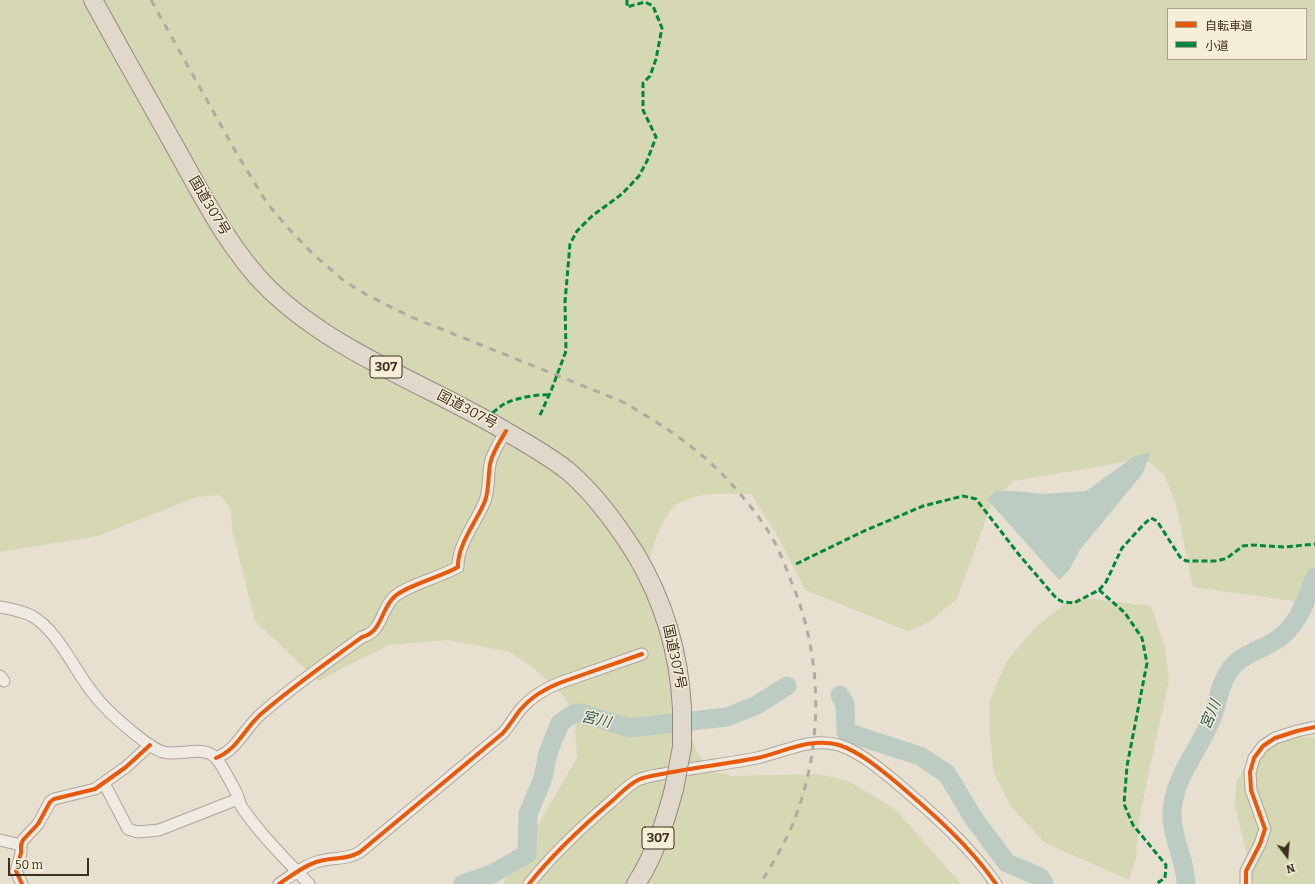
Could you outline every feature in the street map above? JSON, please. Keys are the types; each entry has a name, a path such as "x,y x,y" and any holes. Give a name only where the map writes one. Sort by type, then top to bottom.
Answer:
{"highway":[{"name":"国道307号","path":"93,0 212,212 252,270 268,287 313,325 355,350 486,419 537,449 567,471 587,489 626,538 647,575 664,614 673,643 678,668 682,708 682,747 674,789 660,835 641,877 636,884"}],"street":[{"path":"216,758 232,749 259,715 291,689 362,637 373,632 386,607 395,596 458,567 458,560 468,533 487,495 490,464 506,431"},
{"path":"0,607 19,611 32,616 48,628 91,691 108,711 150,745 164,752 202,752 210,754 216,758 235,791 242,807 253,822 309,884"},
{"path":"279,884 316,862 344,859 360,852 503,733 520,711 539,693 562,682 642,654"},
{"path":"1246,884 1246,870 1260,844 1265,829 1251,790 1250,772 1254,758 1263,746 1275,738 1315,727"},
{"path":"529,884 553,857 601,810 623,790 637,781 689,769 747,760 810,743 821,742 840,746 854,752 881,770 922,804 959,840 986,870 996,884"},
{"path":"22,884 16,871 21,853 21,845 23,840 38,824 52,800 89,791 104,783 126,767 150,745"},
{"path":"104,783 128,829 138,832 158,830 238,799"},
{"path":"0,840 21,845"}],"green space":[{"path":"0,0 1315,0 1315,604 1193,587 1176,505 1165,476 1152,464 1142,459 1014,481 993,500 957,599 929,622 908,631 805,590 778,537 751,494 704,495 683,501 677,504 670,512 657,535 648,568 681,710 697,753 712,771 732,776 818,774 849,781 896,810 961,884 503,884 577,758 575,725 572,708 557,688 533,668 510,652 449,640 389,645 318,681 255,621 233,533 230,507 219,495 197,497 98,536 0,552"},
{"path":"1083,598 1151,606 1165,647 1169,680 1140,814 1136,858 1129,880 1045,843 1011,807 994,773 990,737 990,700 1006,662 1036,627 1066,603"},
{"path":"1315,737 1315,884 1254,884 1235,806 1236,783 1252,754 1285,738"}],"shaded area":[{"path":"1151,452 1143,473 1079,551 1070,569 1059,580 987,499 996,491 1015,491 1043,494 1086,491 1135,456"}],"waterway":[{"name":"宮川","path":"1186,884 1184,866 1172,822 1174,799 1182,775 1207,730 1226,675 1240,660 1273,642 1288,630 1300,614 1315,577"},
{"name":"宮川","path":"463,884 492,874 527,854 528,814 543,778 548,753 560,723 573,714 581,713 629,728 727,717 757,705 787,686"},
{"name":"宮川","path":"840,695 845,704 846,732 920,756 947,774 974,819 1007,863 1040,877 1044,884"}],"railway":[{"path":"151,0 237,154 267,203 312,253 344,281 367,295 411,317 621,401 635,409 662,425 700,453 742,496 765,526 782,557 804,617 813,662 816,710 807,781 800,804 785,841 760,884"}],"marked path":[{"path":"540,415 566,351 565,302 570,244 577,231 592,216 622,194 639,176 647,161 656,137 643,110 643,83 650,76 656,59 662,28 653,6 645,2 627,7 627,0"},
{"path":"486,419 501,406 511,401 533,396 549,395"},
{"path":"796,564 864,531 923,506 963,496 976,499 1020,556 1057,599 1063,602 1074,603 1099,590 1106,582 1122,548 1151,518 1157,521 1180,557 1186,561 1217,561 1227,558 1243,546 1285,547 1315,544"},
{"path":"1099,590 1125,613 1142,638 1147,663 1127,766 1124,804 1133,825 1166,865 1165,878 1156,884"}],"cycle path":[{"path":"216,758 230,749 261,714 311,674 362,637 373,631 394,597 415,585 458,567 464,542 485,501 492,456 506,431"},
{"path":"279,884 309,865 325,860 355,855 360,852 503,733 520,710 539,693 562,682 642,654"},
{"path":"1246,884 1246,871 1260,844 1265,829 1251,790 1250,772 1254,758 1263,746 1275,738 1315,727"},
{"path":"529,884 579,830 631,784 638,780 678,771 757,758 797,746 818,743 828,743 847,748 870,761 884,772 950,830 974,856 996,884"},
{"path":"22,884 16,871 21,853 21,845 23,840 38,824 50,802 54,799 95,789 126,767 150,745"}]}
